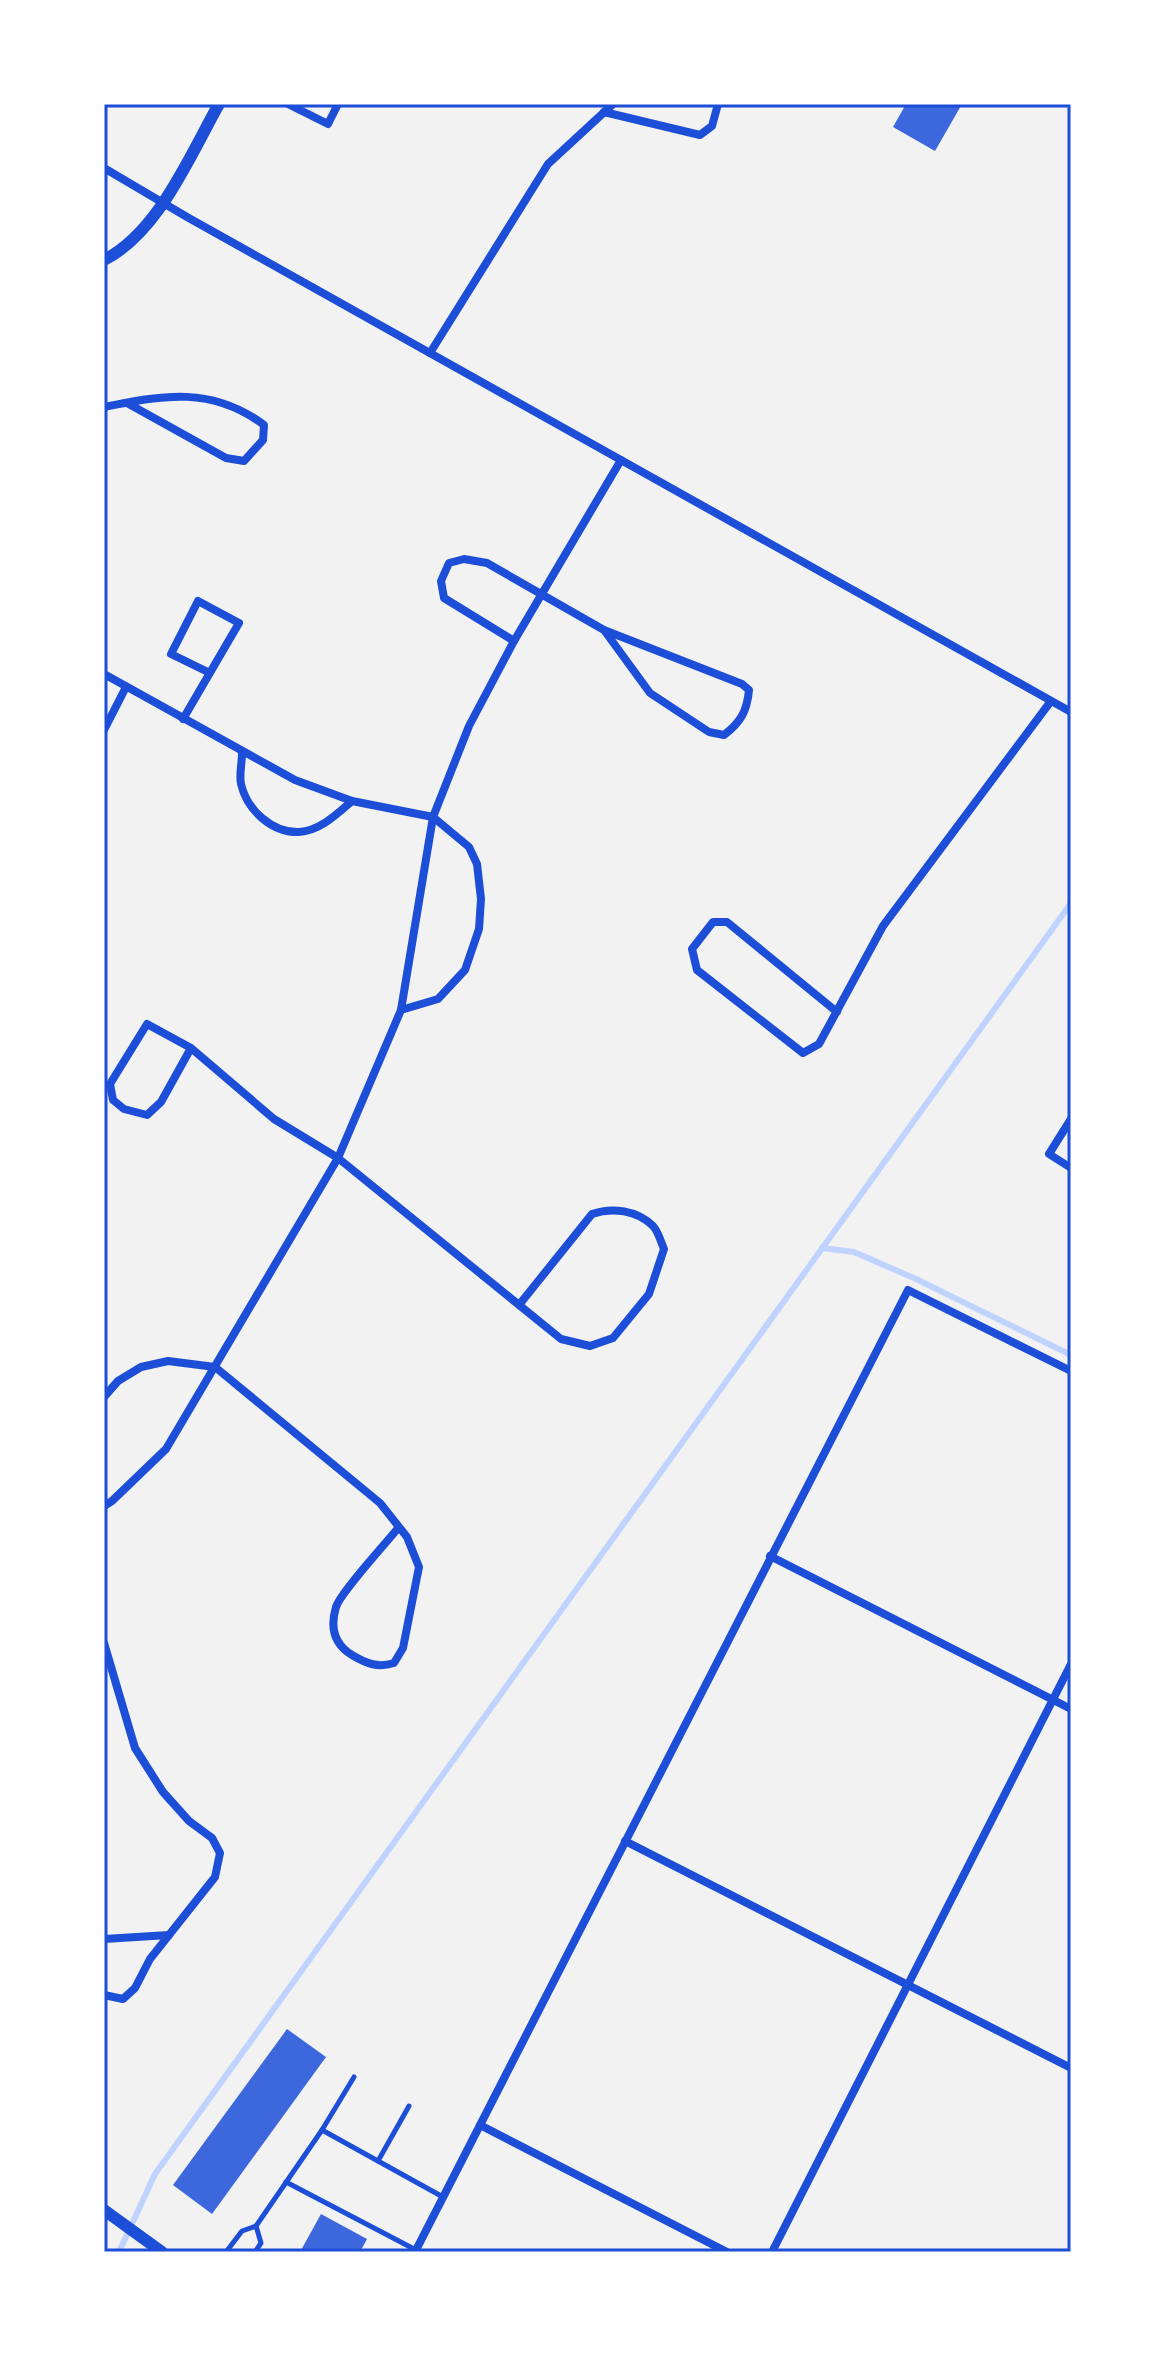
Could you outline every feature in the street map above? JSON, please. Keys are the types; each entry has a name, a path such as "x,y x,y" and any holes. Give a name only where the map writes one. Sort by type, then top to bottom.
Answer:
{"main road":[{"path":"104,260 141,232 163,203 219,104"},
{"path":"104,2210 162,2252"}],"street":[{"path":"288,104 328,124 338,104"},
{"path":"430,353 548,164 613,104"},
{"path":"604,112 700,135 712,126 718,104"},
{"path":"104,168 1071,712"},
{"path":"104,407 127,403 172,396 216,399 249,414 264,425 263,440 244,461 226,458 127,403"},
{"path":"104,1506 166,1449 338,1158 401,1010 433,817 469,726 514,641 621,460"},
{"path":"514,641 444,598 441,581 449,563 464,559 487,563 604,630 742,684 749,690 747,707 738,724 724,735 709,732 650,693 604,630"},
{"path":"183,719 210,673 239,623 198,601 171,654 210,673"},
{"path":"104,674 295,780 352,801 433,817 469,847 477,864 481,899 479,929 465,970 438,999 401,1010"},
{"path":"104,730 126,687"},
{"path":"837,1012 727,922 713,922 692,949 697,970 803,1053 819,1044 837,1012 883,926 1051,701"},
{"path":"242,753 240,782 249,805 274,827 301,833 330,821 352,801"},
{"path":"191,1048 161,1102 147,1115 124,1109 113,1100 110,1084 147,1024 191,1048 274,1119 338,1158 519,1305 561,1339 590,1346 613,1338 649,1294 664,1249 654,1227 635,1214 607,1209 592,1214 519,1305"},
{"path":"1071,1119 1049,1154 1071,1168"},
{"path":"416,2251 908,1290 1071,1371"},
{"path":"104,1397 118,1381 141,1367 168,1361 215,1367 380,1503 407,1537 419,1567 403,1648 394,1663 381,1667 363,1662 340,1648 333,1630 336,1604 399,1527"},
{"path":"770,1556 1071,1709"},
{"path":"104,1643 135,1748 163,1792 189,1821 212,1838 220,1853 215,1877 150,1959 135,1988 123,1999 104,1995"},
{"path":"772,2252 1071,1664"},
{"path":"625,1841 1071,2068"},
{"path":"104,1939 169,1935"},
{"path":"480,2125 727,2252"}],"lane":[{"path":"226,2252 242,2231 256,2226 354,2077"},
{"path":"378,2161 409,2106"},
{"path":"322,2130 443,2197"},
{"path":"286,2182 416,2251"},
{"path":"255,2252 261,2243 256,2226"}],"building":[{"path":"906,104 962,104 935,151 893,127"},
{"path":"287,2029 326,2057 212,2214 173,2185"},
{"path":"321,2214 367,2239 360,2252 300,2252"}],"waterway":[{"path":"119,2252 155,2174 1071,903"},
{"path":"822,1248 854,1252 1071,1355"}]}
